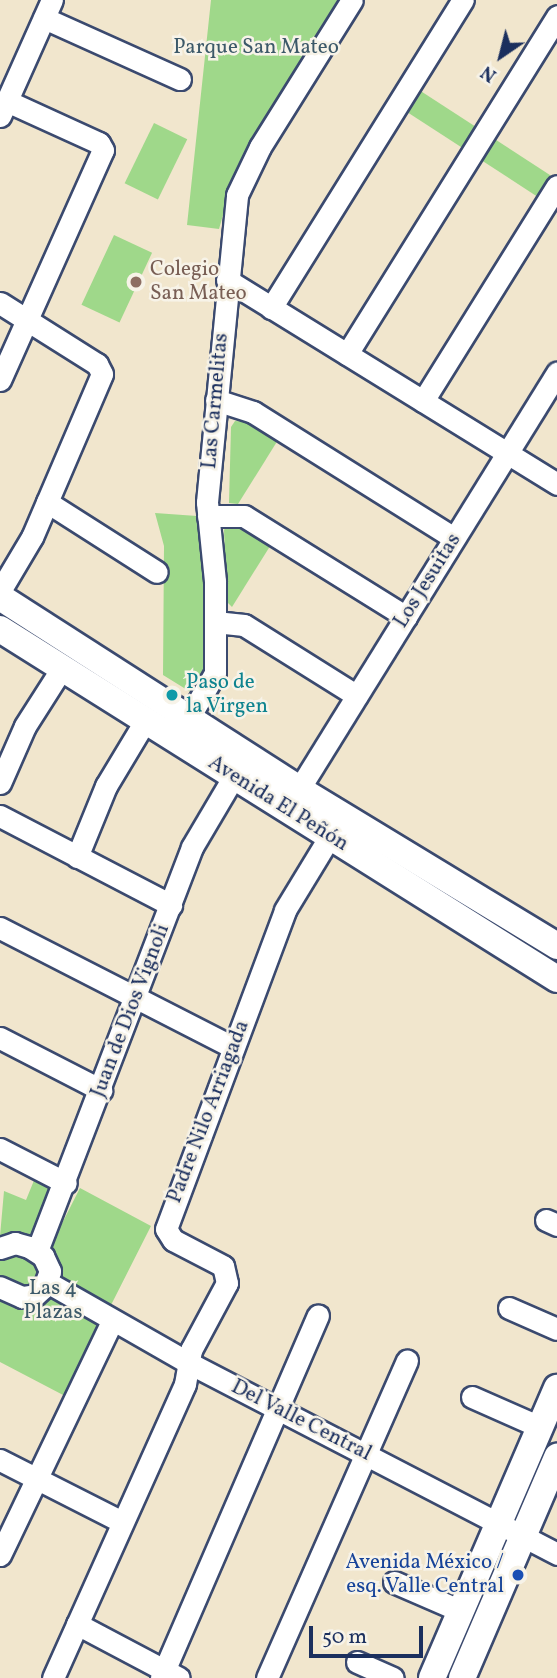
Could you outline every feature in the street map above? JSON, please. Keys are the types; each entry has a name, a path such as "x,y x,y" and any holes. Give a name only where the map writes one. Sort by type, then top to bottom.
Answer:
{"main road":[{"name":"Avenida El Peñón","path":"0,597 182,729 557,946"},
{"name":"Avenida El Peñón","path":"0,629 56,678 145,721 182,729 234,776 288,791 330,836 557,979"},
{"path":"432,1678 557,1388"},
{"path":"462,1678 557,1457"}],"street":[{"name":"Las Carmelitas","path":"182,729 214,679 215,622 208,516 235,203 243,178 352,0"},
{"path":"271,307 463,0"},
{"path":"0,380 103,147 3,108 8,77 49,5 180,79"},
{"path":"347,354 557,16"},
{"path":"423,401 557,186"},
{"path":"227,280 557,484"},
{"path":"0,303 102,370 47,502 0,591"},
{"name":"Los Jesuitas","path":"288,791 357,696 557,373"},
{"path":"216,400 253,412 454,538"},
{"path":"47,502 157,572"},
{"path":"208,516 244,516 406,617"},
{"path":"215,622 244,625 357,696"},
{"path":"0,783 19,738 56,678"},
{"path":"77,857 106,786 145,721"},
{"name":"Juan de Dios Vignoli","path":"37,1251 66,1183 198,836 234,776"},
{"path":"0,816 171,905"},
{"name":"Padre Nilo Arriagada","path":"189,1363 228,1273 173,1240 166,1229 290,899 330,836"},
{"path":"0,928 233,1047"},
{"path":"0,1038 101,1090"},
{"path":"0,1149 66,1183"},
{"path":"0,1248 15,1242 37,1251 49,1265 47,1282 28,1297 1,1289"},
{"name":"Del Valle Central","path":"47,1282 189,1363 557,1554"},
{"path":"509,1308 557,1329"},
{"path":"77,1624 168,1675 318,1315"},
{"path":"0,1555 34,1477 112,1321"},
{"path":"267,1678 407,1361"},
{"path":"53,1678 120,1521 184,1384 189,1363"},
{"path":"472,1398 540,1427"},
{"path":"0,1460 120,1521"},
{"path":"394,1582 461,1611"},
{"path":"357,1662 393,1678"}],"green space":[{"name":"Parque San Mateo","path":"211,0 342,0 233,180 219,229 187,225"},
{"path":"416,88 556,179 542,200 402,109"},
{"path":"154,123 187,139 158,199 125,183"},
{"path":"114,235 152,253 120,323 81,305"},
{"path":"235,421 249,422 278,440 238,504 229,503 231,427"},
{"path":"155,513 197,516 204,547 208,664 197,696 163,675 164,546"},
{"path":"228,523 243,524 272,543 232,607 227,602 224,530"},
{"name":"Las 4 Plazas","path":"35,1178 56,1187 33,1241 14,1233 0,1236 4,1191 26,1200"},
{"name":"Las 4 Plazas","path":"80,1188 151,1226 65,1396 0,1362 0,1238 49,1249"}],"place":[{"name":"Colegio San Mateo","path":"136,282"},
{"name":"Paso de la Virgen","path":"172,695"},
{"name":"Avenida México / esq. Valle Central","path":"518,1575"}]}
